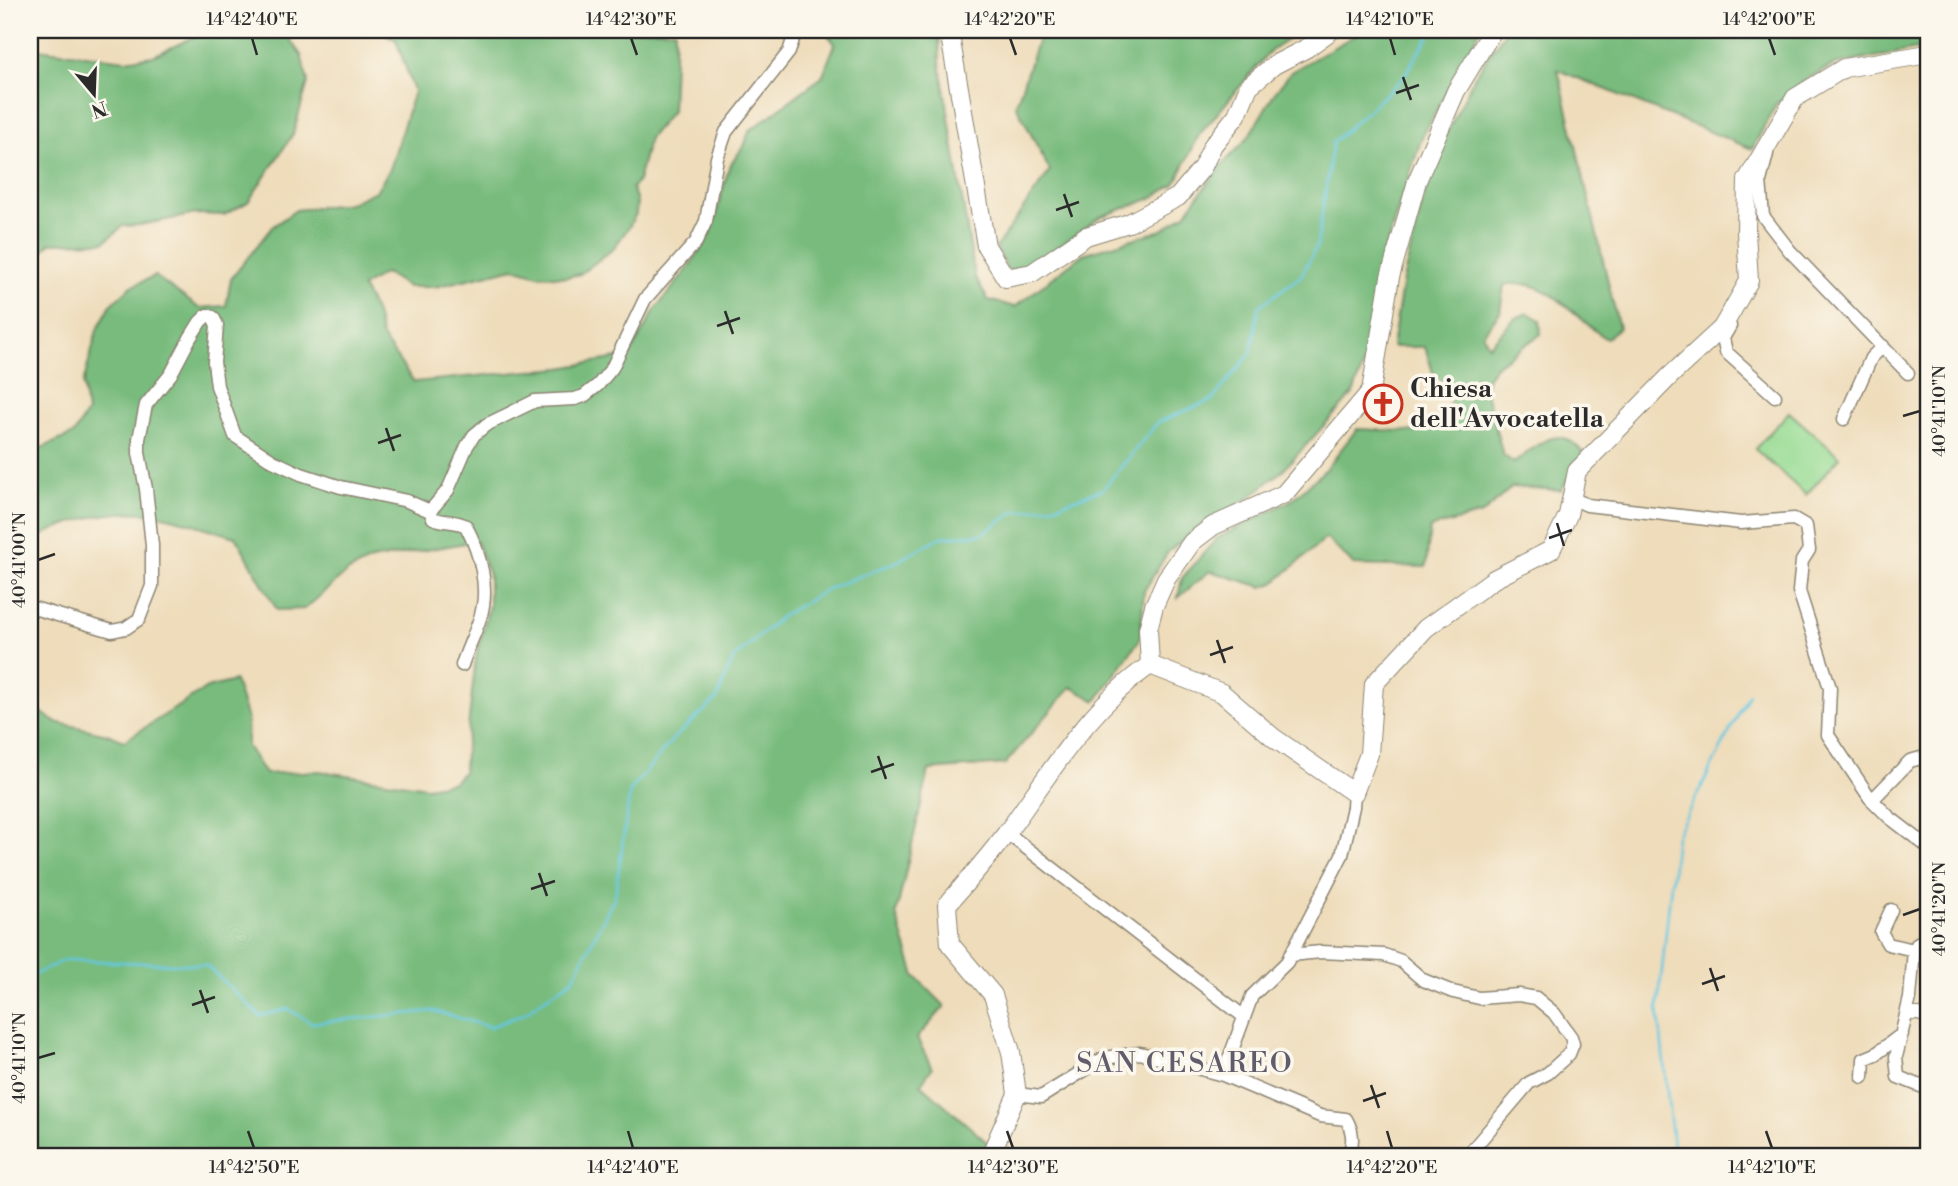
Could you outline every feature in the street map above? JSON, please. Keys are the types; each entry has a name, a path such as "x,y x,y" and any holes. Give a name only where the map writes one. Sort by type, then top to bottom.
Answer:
{"street":[{"path":"430,511 448,490 474,435 486,425 535,401 584,396 598,385 612,368 626,344 645,299 696,242 706,221 717,158 726,132 789,52 796,30"},
{"path":"949,30 986,246 1006,278 1032,273 1086,236 1129,223 1178,197 1202,169 1213,145 1237,115 1249,86 1274,65 1307,48 1332,30"},
{"path":"1150,665 1148,629 1154,606 1166,579 1192,542 1213,526 1284,494 1371,391 1390,277 1417,181 1456,90 1493,30"},
{"path":"1223,1075 1252,996 1287,962 1342,855 1354,793 1369,754 1374,684 1426,628 1494,579 1552,550 1568,515 1577,471 1671,375 1722,328 1749,281 1747,180 1795,98 1844,68 1928,54"},
{"path":"1774,130 1760,181 1763,216 1790,251 1908,373"},
{"path":"1738,300 1742,303 1723,338 1726,352 1774,396"},
{"path":"30,607 112,631 126,628 139,619 152,586 153,567 146,489 139,453 146,405 171,374 190,338 207,315 213,317 217,325 214,362 217,386 235,436 273,461 301,474 341,487 407,501 430,511 433,518 441,522 466,526 484,580 485,593 481,615 462,665"},
{"path":"1844,419 1871,358 1883,346"},
{"path":"1572,498 1587,505 1741,523 1794,519 1806,526 1809,550 1802,561 1799,591 1830,688 1828,736 1872,800 1928,847"},
{"path":"1150,665 1222,694 1274,737 1354,793"},
{"path":"991,1156 1017,1094 1011,1052 993,995 950,944 947,905 1007,833 1060,756 1121,687 1150,665"},
{"path":"1872,800 1910,761 1928,757"},
{"path":"1007,833 1243,1017"},
{"path":"1891,910 1881,932 1888,944 1914,950"},
{"path":"1928,938 1918,943 1914,950 1907,1012 1896,1057 1898,1077 1928,1089"},
{"path":"1290,955 1321,952 1384,956 1401,961 1423,980 1453,992 1479,998 1519,995 1536,998 1553,1013 1571,1037 1573,1044 1569,1054 1548,1073 1529,1083 1467,1156"},
{"path":"1907,1012 1928,1016"},
{"path":"1863,1077 1864,1059 1876,1054 1902,1034"},
{"path":"1017,1094 1041,1097 1104,1058 1140,1053 1223,1075 1320,1116 1346,1119 1353,1130 1350,1151 1346,1156"}],"green space":[{"path":"243,30 285,33 301,55 308,82 293,134 248,202 224,215 196,214 123,226 104,242 50,243 30,267 30,51 38,49 125,60 153,56 198,35"},
{"path":"379,30 675,30 672,111 649,138 638,181 632,188 637,201 636,214 613,249 580,274 567,277 538,275 514,268 435,287 408,287 385,273 362,287 375,311 382,337 414,382 561,368 629,356 655,310 689,267 711,233 729,167 745,144 749,131 822,77 835,44 824,30 939,30 940,63 975,277 988,300 1015,307 1083,254 1162,230 1185,214 1219,168 1247,139 1274,94 1291,72 1364,30 1480,30 1422,137 1384,252 1367,355 1353,394 1283,470 1246,500 1206,521 1168,552 1144,591 1140,639 1096,701 1071,687 1005,764 929,770 896,914 915,976 945,1006 917,1038 932,1068 921,1084 990,1145 984,1156 30,1156 30,704 55,722 107,734 124,741 207,688 235,681 247,719 247,746 265,774 319,771 427,787 454,782 463,772 476,657 489,606 489,575 476,541 371,560 347,572 305,609 277,610 236,537 178,520 142,513 108,514 75,522 30,543 30,453 74,434 87,412 83,384 97,330 110,306 130,287 155,276 199,308 226,306 231,279 272,227 296,210 350,203 376,191 390,169 414,91 396,40"},
{"path":"1041,30 1303,30 1269,52 1199,135 1175,184 1150,199 1100,217 1033,265 1008,271 996,247 1050,171 1016,105"},
{"path":"1506,30 1928,30 1928,47 1834,65 1810,77 1777,103 1752,149 1558,70 1619,328 1606,339 1547,292 1534,286 1519,284 1504,285 1500,312 1483,334 1489,346 1515,318 1528,313 1540,320 1541,334 1497,365 1488,376 1485,389 1503,455 1514,463 1540,443 1557,437 1574,444 1583,453 1561,490 1512,487 1482,514 1430,528 1426,567 1354,565 1326,538 1274,583 1262,587 1210,571 1178,598 1182,578 1217,538 1292,500 1325,470 1357,429 1422,432 1447,410 1453,390 1433,373 1425,347 1392,347 1403,280 1433,161 1475,76"},
{"path":"1789,412 1840,457 1806,495 1755,449"}],"waterway":[{"path":"30,977 64,960 206,965 260,1016 288,1009 312,1023 434,1011 490,1027 523,1014 573,979 615,896 630,791 673,739 717,699 733,659 782,616 827,589 896,562 941,537 982,534 1014,512 1055,506 1103,489 1158,422 1212,400 1251,353 1259,306 1301,276 1317,246 1333,142 1401,80 1433,30"},
{"path":"1674,1156 1658,1008 1676,836 1749,694"}],"place":[{"name":"Chiesa dell'Avvocatella","path":"1383,404"}],"district":[{"name":"SAN CESAREO","path":"1185,1063"}]}
